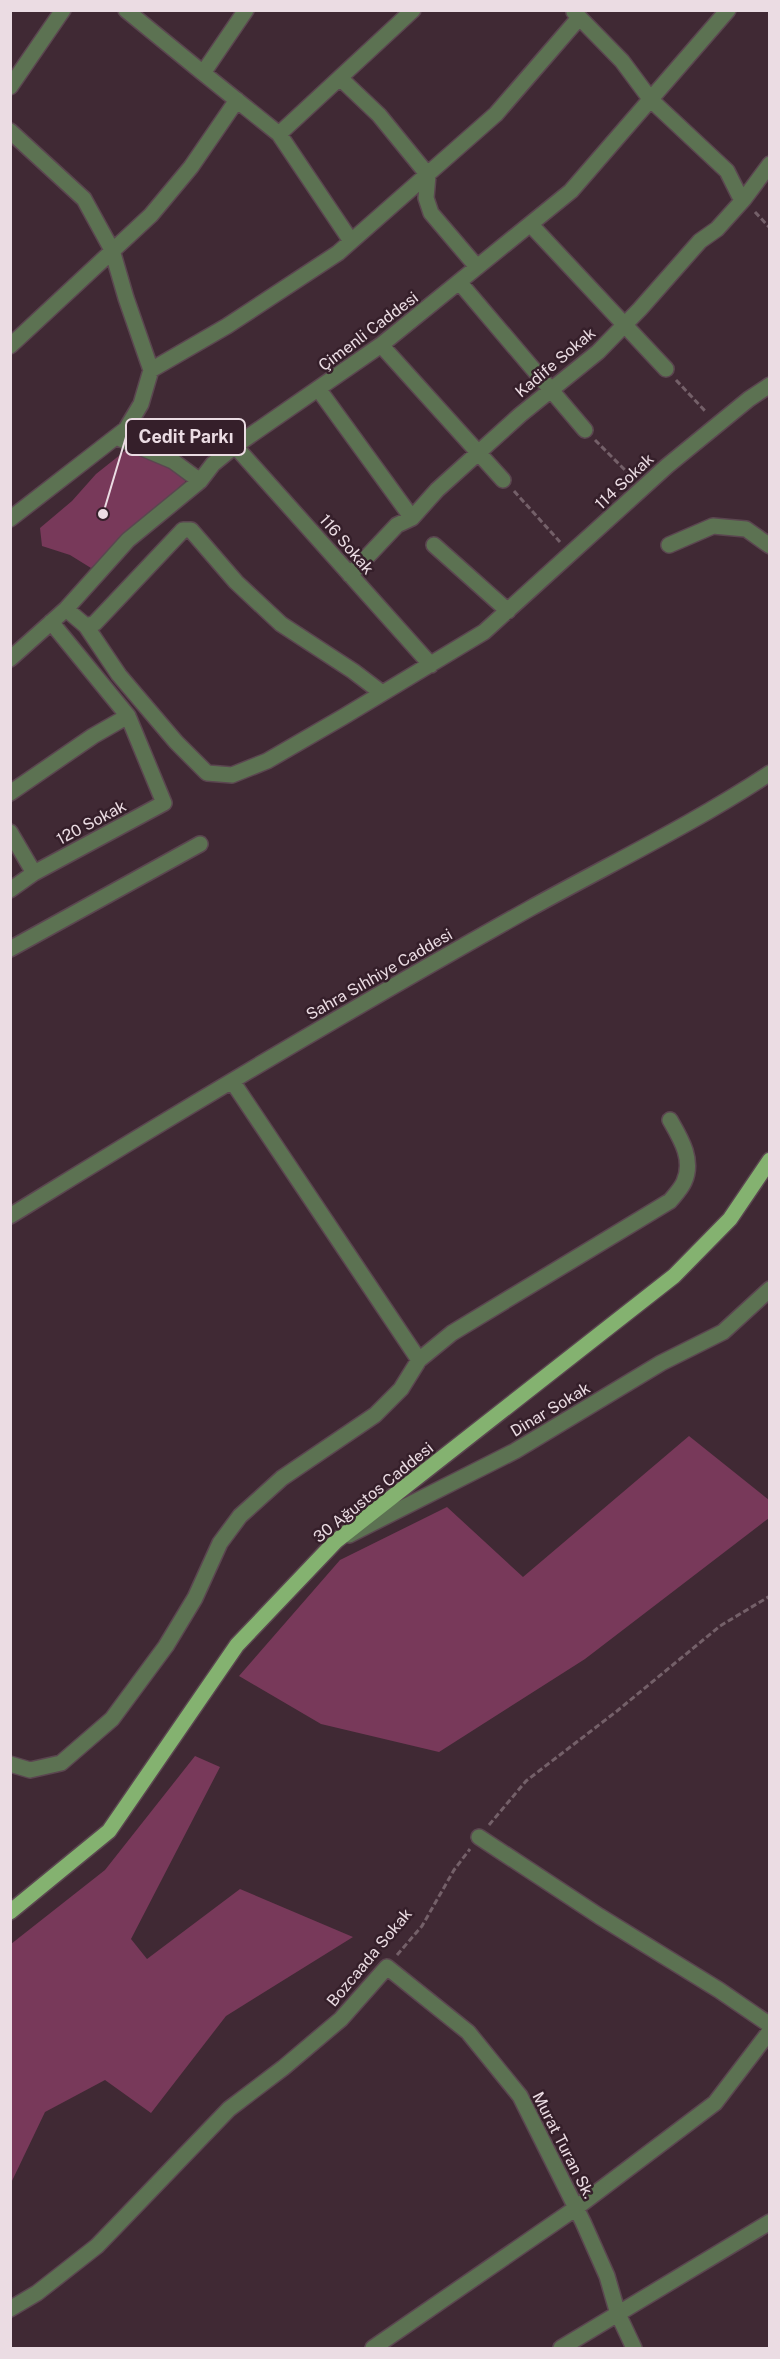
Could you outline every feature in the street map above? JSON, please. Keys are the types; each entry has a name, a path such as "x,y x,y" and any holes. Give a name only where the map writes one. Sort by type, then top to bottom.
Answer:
{"main road":[{"name":"30 Ağustos Caddesi","path":"10,1912 109,1831 237,1645 336,1541 674,1276 730,1219 770,1160"}],"street":[{"path":"10,87 63,10"},
{"path":"126,10 279,134 351,241"},
{"path":"203,73 246,10"},
{"path":"279,134 413,10"},
{"name":"Çimenli Caddesi","path":"10,659 66,609 128,540 200,481 213,464 235,446 381,345 571,191 728,10"},
{"path":"151,370 227,326 338,253 496,114 576,14 622,61 651,100 727,171 739,195 744,199"},
{"path":"340,78 380,115 428,175 426,198 431,213 477,267"},
{"path":"10,346 151,214 191,167 237,100"},
{"path":"10,131 84,199 112,250 151,370 141,404 126,429 10,519"},
{"name":"Kadife Sokak","path":"350,575 397,525 412,518 437,490 549,389 564,381 590,359 700,241 717,229 744,199 770,164"},
{"path":"531,225 666,369"},
{"path":"460,283 585,430"},
{"path":"381,345 503,480"},
{"name":"114 Sokak","path":"66,609 86,626 119,675 176,742 207,773 231,775 267,761 484,632 643,488 717,425 770,385"},
{"path":"319,390 412,518"},
{"path":"116,437 173,461 200,481"},
{"name":"116 Sokak","path":"235,446 431,665"},
{"path":"669,545 713,526 746,529 770,546"},
{"path":"86,626 95,623 183,530 191,530 236,582 281,624 353,671 382,693"},
{"path":"434,545 508,611"},
{"path":"10,793 93,736 128,716 51,622"},
{"name":"120 Sokak","path":"10,890 34,873 164,803 128,716"},
{"name":"Sahra Sıhhiye Caddesi","path":"10,1216 232,1081 529,909 726,802 770,773"},
{"path":"10,832 34,873"},
{"path":"10,949 200,844"},
{"path":"232,1081 419,1360"},
{"path":"10,1764 30,1770 61,1763 112,1719 166,1646 195,1598 220,1543 240,1516 282,1478 375,1415 401,1389 419,1360 452,1333 670,1202 684,1182 687,1158 684,1145 670,1120"},
{"name":"Dinar Sokak","path":"336,1541 515,1451 661,1363 723,1332 770,1289"},
{"path":"479,1837 770,2025"},
{"name":"Murat Turan Sk.","path":"387,1967 468,2032 519,2096 576,2208 607,2276 618,2314 634,2349"},
{"name":"Bozcaada Sokak","path":"10,2309 37,2293 97,2246 229,2109 283,2068 341,2019 387,1967"},
{"path":"373,2349 576,2208 715,2103 770,2031"},
{"path":"561,2349 770,2222"}],"path":[{"path":"744,199 770,228"},
{"path":"666,369 717,425"},
{"path":"585,430 643,488"},
{"path":"503,480 571,555"},
{"name":"Bozcaada Sokak","path":"387,1967 422,1926 454,1870 526,1781 617,1711 720,1626 770,1596"}],"shaded area":[{"path":"130,447 188,479 91,568 70,555 42,546 40,528 72,501 96,474"},
{"path":"689,1436 769,1500 769,1518 585,1659 439,1752 321,1724 239,1676 340,1560 447,1507 523,1577"},
{"path":"195,1756 220,1767 131,1939 147,1959 240,1889 353,1937 226,2016 151,2113 105,2080 45,2112 11,2183 11,1944 105,1870"}],"place":[{"name":"Cedit Parkı","path":"103,514"}]}
